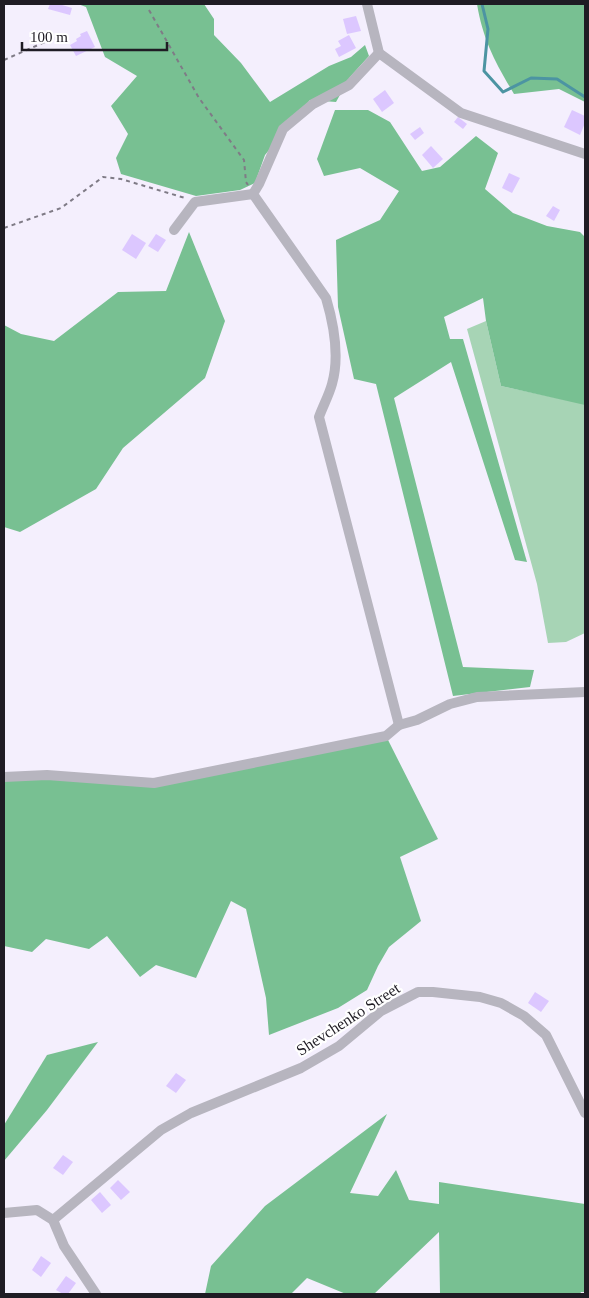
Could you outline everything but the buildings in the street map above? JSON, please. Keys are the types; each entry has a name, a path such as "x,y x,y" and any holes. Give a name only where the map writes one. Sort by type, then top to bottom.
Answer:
{"street":[{"path":"367,4 379,53 461,113 585,154"},
{"path":"253,194 283,128 313,104 349,85 379,53"},
{"path":"174,230 196,202 253,194"},
{"path":"253,194 326,298 332,317 336,356 332,383 319,417 399,725"},
{"path":"4,777 47,775 154,784 386,736 399,725 417,720 450,704 477,697 585,692"},
{"name":"Shevchenko Street","path":"53,1220 161,1130 191,1113 301,1068 339,1046 381,1011 418,992 480,997 501,1003 524,1016 546,1035 585,1113"},
{"path":"4,1213 37,1210 53,1220 64,1246 96,1294"}],"path":[{"path":"149,10 199,98 244,160 246,182 253,194"},
{"path":"4,60 54,38"},
{"path":"4,228 61,208 104,177 121,179 196,202"}],"green space":[{"path":"78,4 204,4 214,19 214,35 241,63 270,102 329,66 351,57 365,45 369,56 350,77 336,102 310,100 265,155 255,183 240,190 196,196 121,174 116,158 128,134 111,106 137,76 105,57 86,7"},
{"path":"477,4 585,4 585,102 559,89 514,94 491,50 483,29"},
{"path":"335,110 368,110 390,122 422,171 440,167 476,136 498,153 485,189 513,213 547,226 580,232 585,237 585,405 501,386 486,321 483,298 444,317 450,339 463,339 527,562 515,560 451,362 394,398 463,667 534,670 530,687 453,696 376,384 354,379 338,307 336,240 380,220 399,191 360,168 324,176 317,159"},
{"path":"189,232 225,321 205,378 123,448 96,489 20,532 4,527 4,325 21,334 54,341 118,292 166,291"},
{"path":"486,321 501,386 585,404 585,633 566,642 548,643 537,584 467,329"},
{"path":"386,736 438,839 400,857 421,921 389,947 367,990 338,1008 269,1035 266,998 246,909 231,901 196,978 156,965 140,977 107,936 89,949 46,939 32,952 4,946 4,777 154,783"},
{"path":"98,1042 47,1110 4,1161 4,1125 47,1055"},
{"path":"387,1114 350,1193 378,1196 396,1170 409,1200 439,1204 439,1182 585,1204 585,1292 580,1294 440,1294 439,1232 374,1294 346,1294 307,1278 291,1294 205,1294 211,1266 265,1206"}],"waterway":[{"path":"482,4 488,29 484,71 503,92 531,78 557,79 585,97"}]}
